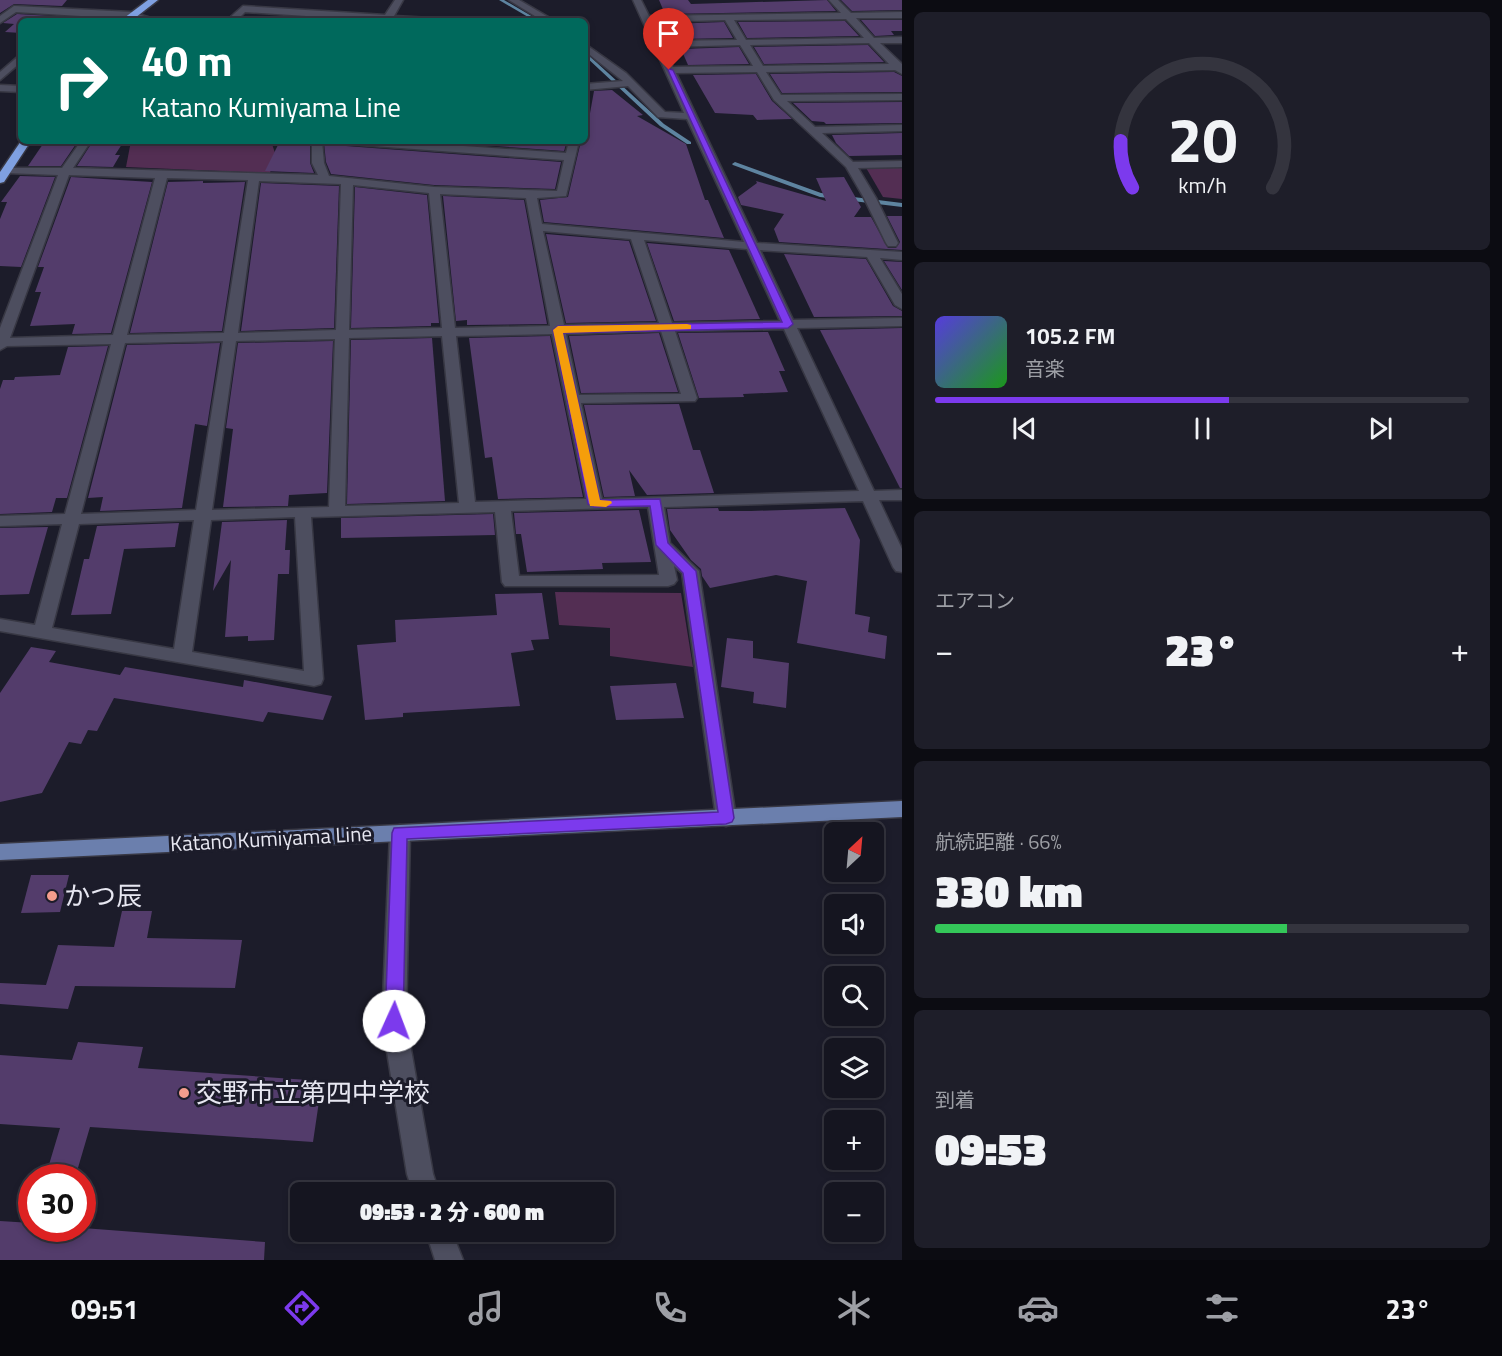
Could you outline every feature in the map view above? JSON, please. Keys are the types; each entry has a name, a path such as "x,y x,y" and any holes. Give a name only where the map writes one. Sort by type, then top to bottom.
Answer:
{"highway":[{"path":"128,18 154,0"},
{"path":"0,180 24,144"}],"main road":[{"name":"Katano Kumiyama Line","path":"0,852 902,809"}],"street":[{"path":"388,18 399,0"},
{"path":"513,0 545,18"},
{"path":"637,0 902,567"},
{"path":"833,0 900,69"},
{"path":"0,20 14,9 128,18"},
{"path":"234,18 243,9 315,10 373,18"},
{"path":"61,18 67,12"},
{"path":"646,19 902,15"},
{"path":"728,18 778,98 850,165 897,244"},
{"path":"658,44 902,40"},
{"path":"588,49 623,75 662,115 690,116"},
{"path":"0,77 18,60"},
{"path":"669,70 900,69"},
{"path":"588,87 631,83"},
{"path":"0,88 18,89"},
{"path":"778,98 902,97"},
{"path":"812,130 902,129"},
{"path":"84,144 65,172 1,343 902,322"},
{"path":"317,144 318,163 325,179"},
{"path":"388,144 571,157"},
{"path":"6,170 325,179 434,190 531,195 562,194 573,144"},
{"path":"850,165 902,164"},
{"path":"42,632 162,174"},
{"path":"182,656 254,178"},
{"path":"338,511 347,183"},
{"path":"434,190 467,507"},
{"path":"531,195 594,504"},
{"path":"536,227 749,241 897,244"},
{"path":"572,399 690,398 636,235"},
{"path":"749,241 902,256"},
{"path":"871,254 902,305"},
{"path":"0,520 902,495"},
{"path":"502,506 511,582 668,580 655,502"},
{"path":"0,625 314,679 303,512"},
{"path":"662,545 690,571 726,818"},
{"path":"400,833 394,1021 423,1182"},
{"path":"442,1242 448,1260"}],"shaded area":[{"path":"130,144 272,144 275,153 270,173 126,167"},
{"path":"865,166 902,166 902,199 883,197"},
{"path":"555,592 681,593 693,667 610,656 610,628 559,625"}],"building":[{"path":"0,0 67,0 62,6 14,4 0,13"},
{"path":"659,0 688,0 691,4 827,0 836,11 665,14"},
{"path":"841,0 902,0 902,10 852,11"},
{"path":"17,14 52,16 50,18 18,18 18,33 5,32 14,24 3,23"},
{"path":"861,20 902,20 902,31 891,31 894,35 875,36"},
{"path":"845,21 859,36 747,38 738,22"},
{"path":"724,22 733,38 676,39 670,24"},
{"path":"868,45 884,62 764,64 754,47"},
{"path":"739,47 749,64 688,65 681,49"},
{"path":"894,72 902,76 902,92 782,93 770,74"},
{"path":"756,74 772,101 792,119 757,120 753,115 715,113 693,75"},
{"path":"612,90 643,115 637,116 686,144 705,200 708,200 724,238 544,222 540,200 568,197 580,144 588,144 588,124 594,91"},
{"path":"902,102 902,123 826,124 812,121 793,103"},
{"path":"902,133 902,155 849,156 836,143 832,135"},
{"path":"43,144 76,144 61,166 28,166"},
{"path":"91,144 122,144 115,155 120,155 113,167 77,166"},
{"path":"278,144 310,144 310,163 314,173 265,171"},
{"path":"324,144 561,162 555,189 434,185 331,174 326,162"},
{"path":"467,144 566,144 564,151"},
{"path":"20,176 55,177 21,267 0,266 0,219 7,202 1,202"},
{"path":"71,177 152,182 111,333 72,334 75,324 30,326 41,292 35,292 44,267 38,267"},
{"path":"844,177 861,207 854,217 871,217 888,248 896,248 900,242 887,216 902,216 902,250 779,242 774,229 784,214 741,205 738,197 757,183 756,181 826,201 816,178"},
{"path":"203,181 203,183 245,182 222,331 130,333 168,182"},
{"path":"261,183 339,186 334,328 241,331"},
{"path":"355,187 427,195 439,323 431,323 431,326 351,328"},
{"path":"443,196 524,200 547,324 467,325 467,320 456,321"},
{"path":"546,234 629,241 656,321 566,323"},
{"path":"647,243 729,250 760,319 674,321"},
{"path":"784,254 866,259 893,306 902,311 902,316 814,317"},
{"path":"884,261 902,262 902,290"},
{"path":"902,328 902,488 900,488 820,330"},
{"path":"768,332 785,371 779,371 788,392 743,394 744,397 699,398 678,333"},
{"path":"659,333 678,392 581,393 569,336"},
{"path":"550,336 583,497 498,499 492,457 485,458 469,338"},
{"path":"432,338 445,501 347,504 351,340"},
{"path":"333,341 327,493 289,495 288,506 223,507 233,429 226,428 238,343"},
{"path":"220,343 207,426 195,424 182,508 100,511 103,497 88,498 127,345"},
{"path":"108,346 67,498 56,498 52,512 0,514 0,389 3,380 14,380 15,377 60,375 68,347"},
{"path":"679,404 693,450 700,450 714,493 647,495 629,470 635,496 604,497 584,405"},
{"path":"718,508 719,511 751,511 845,508 860,540 855,614 870,617 868,632 887,636 885,659 797,643 807,581 776,575 710,588 702,576 701,569 691,560 670,530 667,509"},
{"path":"639,510 651,562 602,563 603,569 527,572 521,534 516,534 514,513"},
{"path":"493,514 495,535 341,538 341,518"},
{"path":"287,520 285,550 290,550 289,574 278,574 274,640 248,641 248,636 225,637 231,560 213,591 222,522"},
{"path":"179,523 175,547 124,549 111,614 71,615 84,559 89,559 97,526"},
{"path":"48,527 29,594 0,595 0,528"},
{"path":"542,593 549,639 531,640 534,650 511,653 520,706 403,713 403,717 365,720 357,645 396,642 395,620 497,615 495,594"},
{"path":"727,638 753,641 753,658 789,663 786,708 753,703 754,692 721,687"},
{"path":"31,647 56,651 49,662 120,675 125,667 243,687 244,680 332,696 323,720 268,712 263,722 114,698 97,731 88,730 81,744 69,742 42,793 0,802 0,693"},
{"path":"676,683 684,718 616,720 610,686"},
{"path":"31,875 69,875 60,912 21,913"},
{"path":"122,911 152,911 147,938 242,940 235,988 75,986 68,1009 0,1004 0,983 46,985 58,945 114,947"},
{"path":"78,1042 143,1047 138,1068 322,1081 313,1142 90,1127 79,1164 49,1164 60,1128 0,1124 0,1055 72,1060"},
{"path":"0,1221 18,1222 18,1242 96,1242 96,1229 265,1242 264,1260 0,1260"}],"waterway":[{"path":"501,0 533,18"},
{"path":"588,56 662,125 689,143"},
{"path":"735,164 820,195 902,205"}],"slow traffic":[{"path":"606,503 594,504 558,330 687,327"}],"place":[{"name":"かつ辰","path":"52,896"},
{"name":"交野市立第四中学校","path":"184,1093"}],"route":[{"path":"394,1021 400,833 726,818 690,571 662,545 655,502 594,504 558,330 788,324 669,70"}]}
